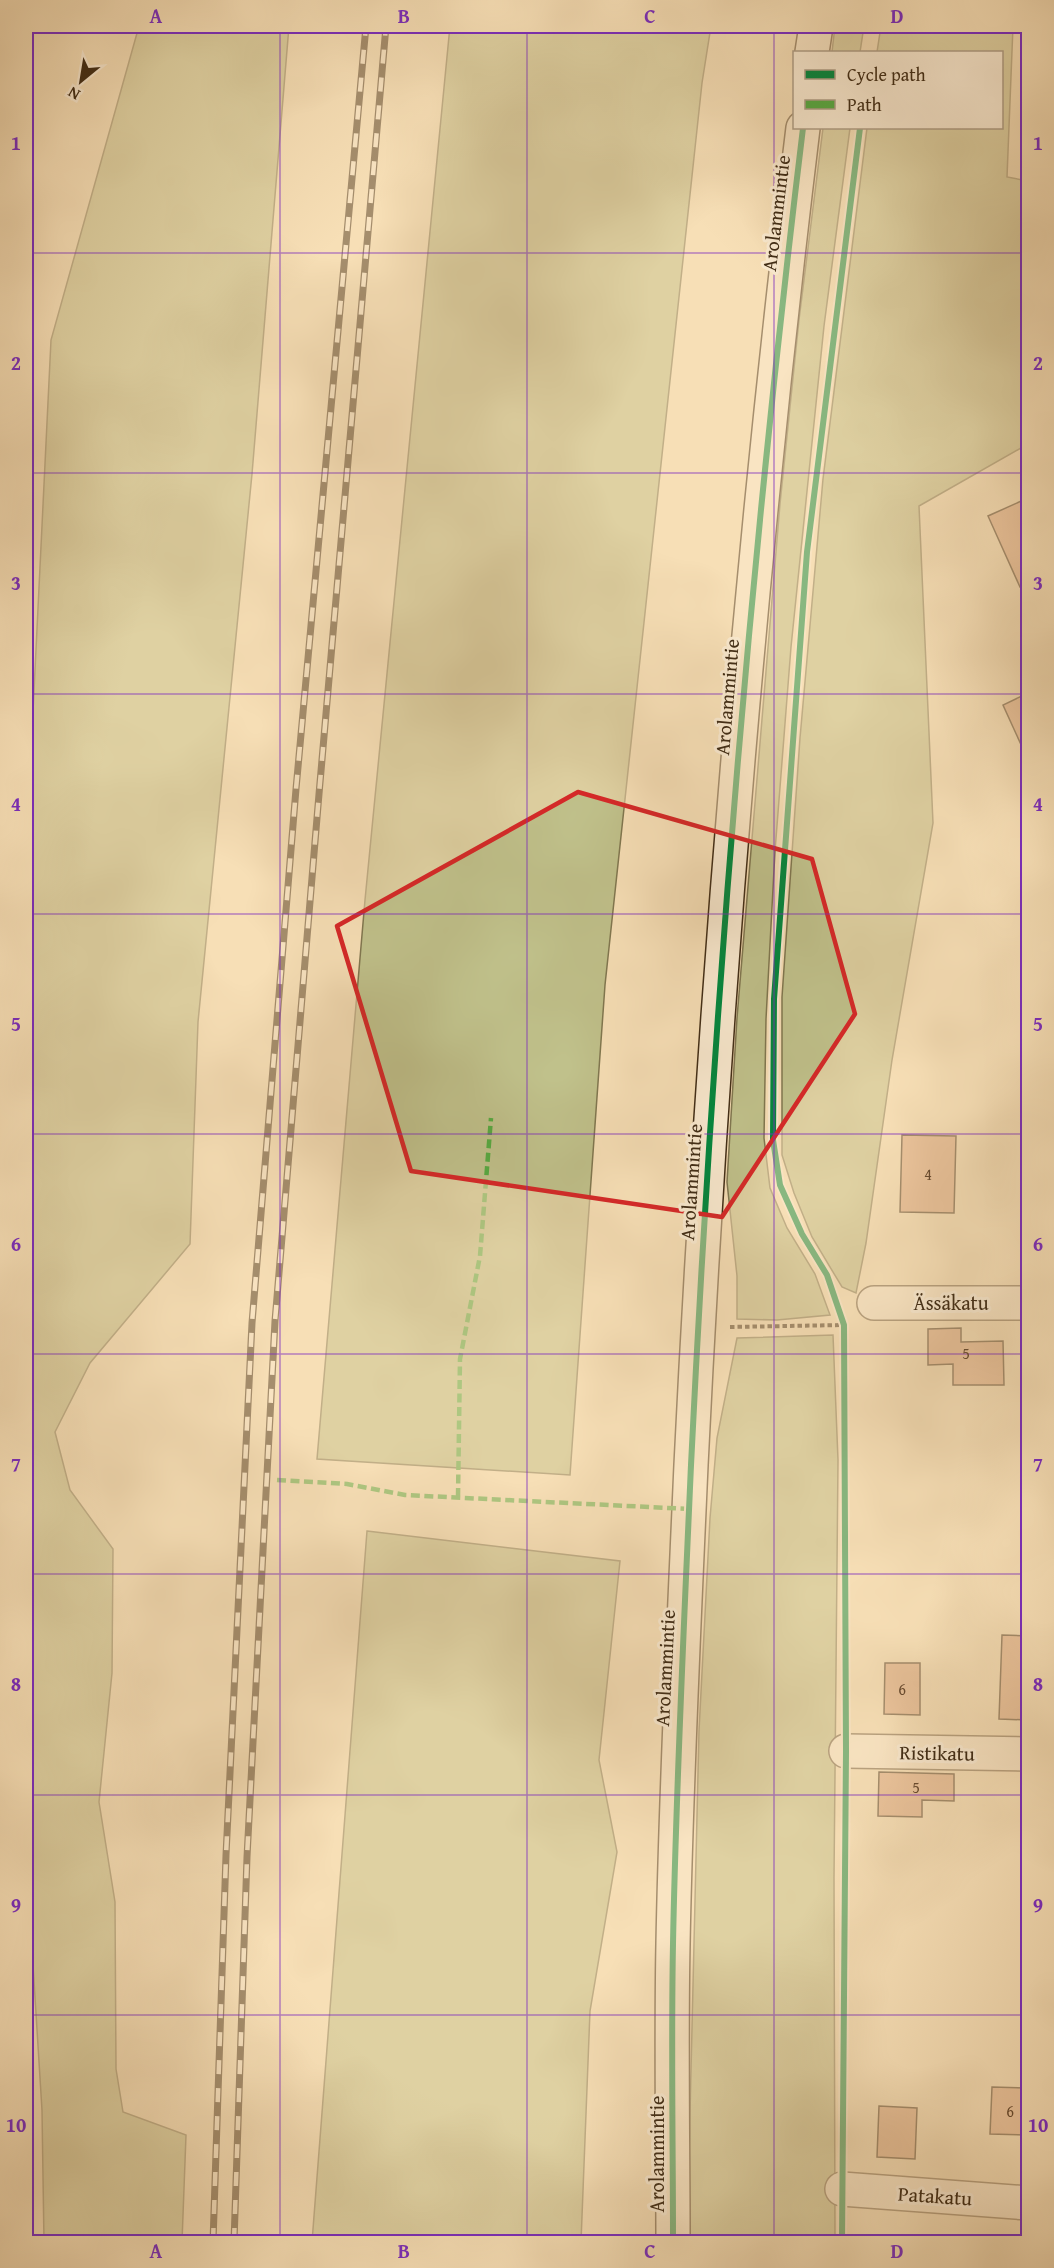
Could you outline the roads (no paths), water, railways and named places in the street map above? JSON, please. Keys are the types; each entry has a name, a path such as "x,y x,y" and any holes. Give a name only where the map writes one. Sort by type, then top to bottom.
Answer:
{"street":[{"path":"812,51 816,26"},
{"name":"Arolammintie","path":"673,2242 673,1948 679,1732 698,1324 719,997 744,692 779,324 803,129"},
{"name":"Ässäkatu","path":"874,1303 1029,1303"},
{"name":"Ristikatu","path":"846,1751 1029,1754"},
{"name":"Patakatu","path":"842,2189 1029,2203"}],"railway":[{"path":"213,2242 226,1855 252,1323 296,789 366,26"},
{"path":"234,2242 247,1857 275,1321 386,26"}]}
